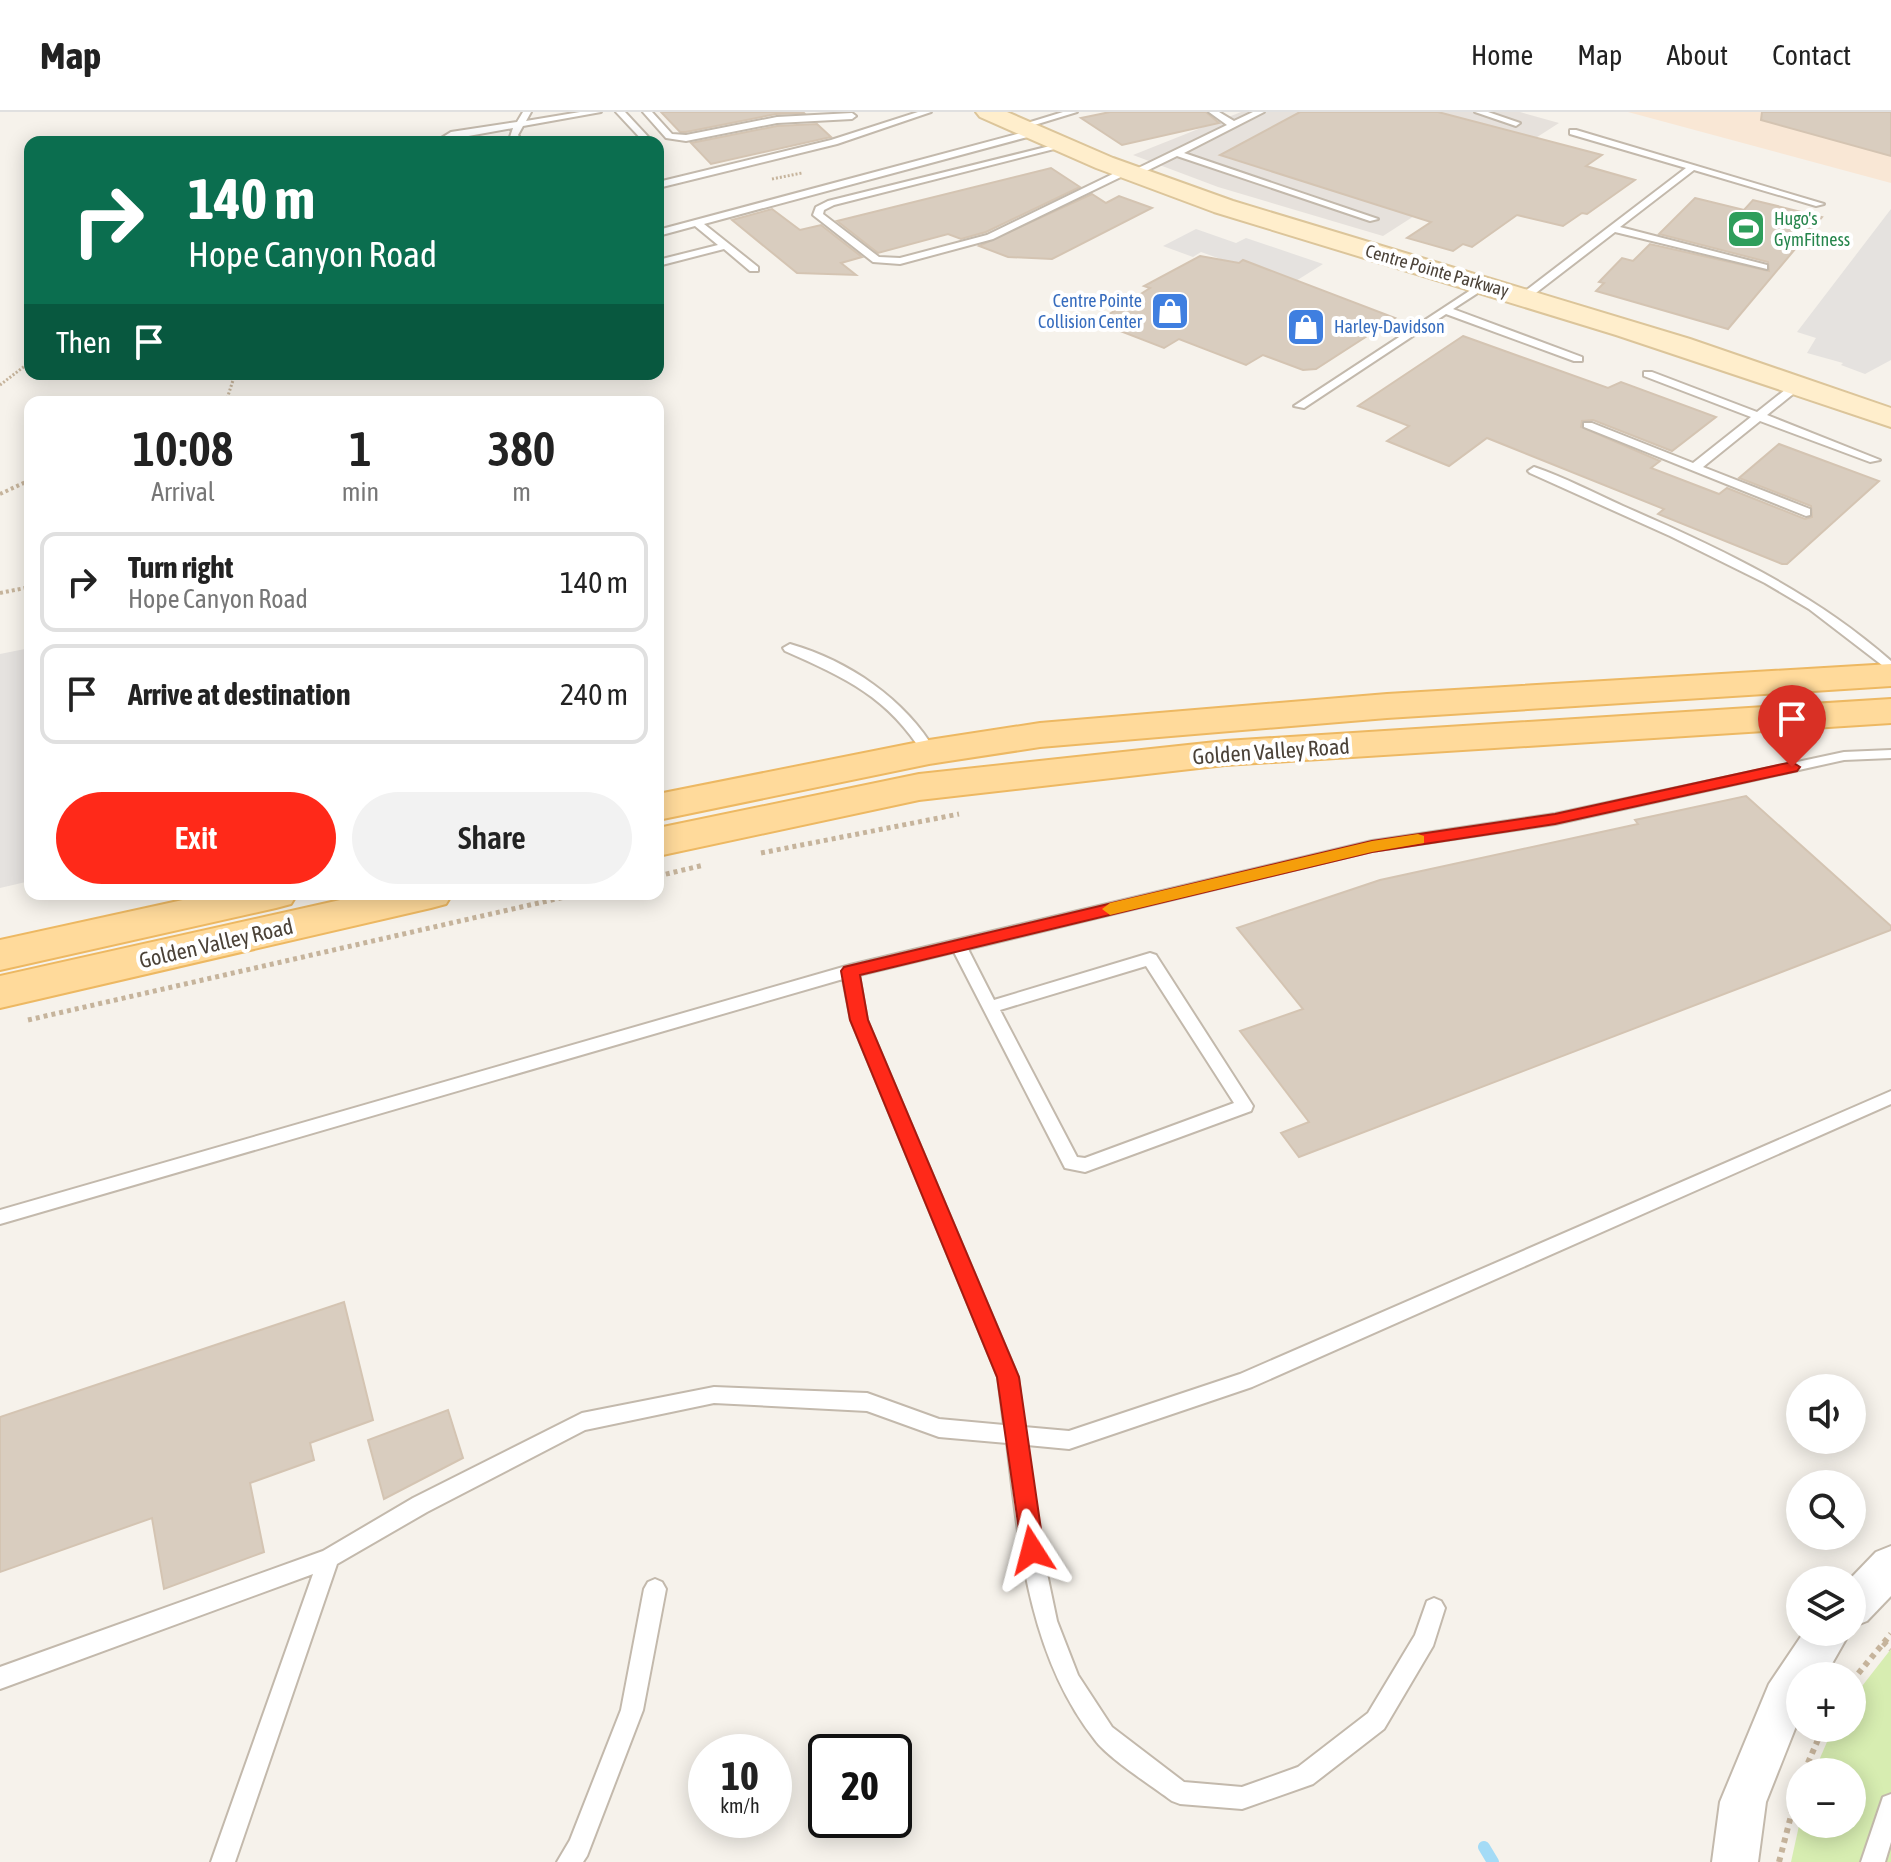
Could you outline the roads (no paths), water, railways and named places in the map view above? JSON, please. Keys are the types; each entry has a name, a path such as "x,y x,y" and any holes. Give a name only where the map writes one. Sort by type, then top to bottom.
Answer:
{"main road":[{"name":"Golden Valley Road","path":"664,806 929,752 1040,735 1371,707 1891,675"},
{"name":"Golden Valley Road","path":"664,841 919,787 1225,753 1891,711"},
{"name":"Golden Valley Road","path":"0,955 249,900"},
{"name":"Golden Valley Road","path":"8,1008 409,900"}],"street":[{"name":"Centre Pointe Parkway","path":"988,112 1128,173 1244,214 1524,297 1799,384 1891,418"},
{"path":"1866,1592 1891,1566"},
{"path":"1735,1862 1743,1802 1786,1697"}],"lane":[{"path":"514,136 527,112"},
{"path":"449,136 597,112"},
{"path":"620,112 643,136"},
{"path":"647,112 669,136 686,138 777,120 852,116"},
{"path":"664,184 834,142 927,112"},
{"path":"664,231 1025,130 1073,112"},
{"path":"1213,112 1234,125"},
{"path":"1059,145 831,203 819,209 818,215 877,260 900,261 990,237 1128,173 1179,154 1260,112"},
{"path":"1479,112 1516,123"},
{"path":"1573,132 1690,169 1819,204"},
{"path":"1179,154 1373,219"},
{"path":"1524,297 1690,169"},
{"path":"697,223 754,269"},
{"path":"1612,228 1763,267"},
{"path":"664,262 725,246"},
{"path":"1300,406 1483,285"},
{"path":"1445,310 1578,359"},
{"path":"1648,374 1874,460"},
{"path":"1695,467 1799,384"},
{"path":"1588,425 1806,512"},
{"path":"1534,471 1771,581 1863,642 1891,668"},
{"path":"790,648 839,670 888,702 919,729 929,752"},
{"path":"0,1217 842,973 1372,846 1555,819 1844,756 1891,754"},
{"path":"958,945 990,1007 1071,1163 1085,1165 1245,1106 1150,959 990,1007"},
{"path":"842,973 1008,1377 1018,1436 1027,1526 1046,1621 1070,1682 1104,1735 1180,1793 1242,1798 1305,1776 1376,1721 1425,1639 1434,1608"},
{"path":"0,1678 329,1558 420,1505 582,1422 714,1395 867,1402 939,1428 1069,1440 1245,1381 1891,1097"},
{"path":"223,1862 329,1558"},
{"path":"569,1862 579,1848 632,1710 655,1589"},
{"path":"1873,1862 1891,1805"}],"waterway":[{"path":"1484,1847 1493,1862"}],"place":[{"name":"Hugo's GymFitness","path":"1746,229"},
{"name":"Centre Pointe Collision Center","path":"1170,311"},
{"name":"Harley-Davidson","path":"1306,327"}]}
